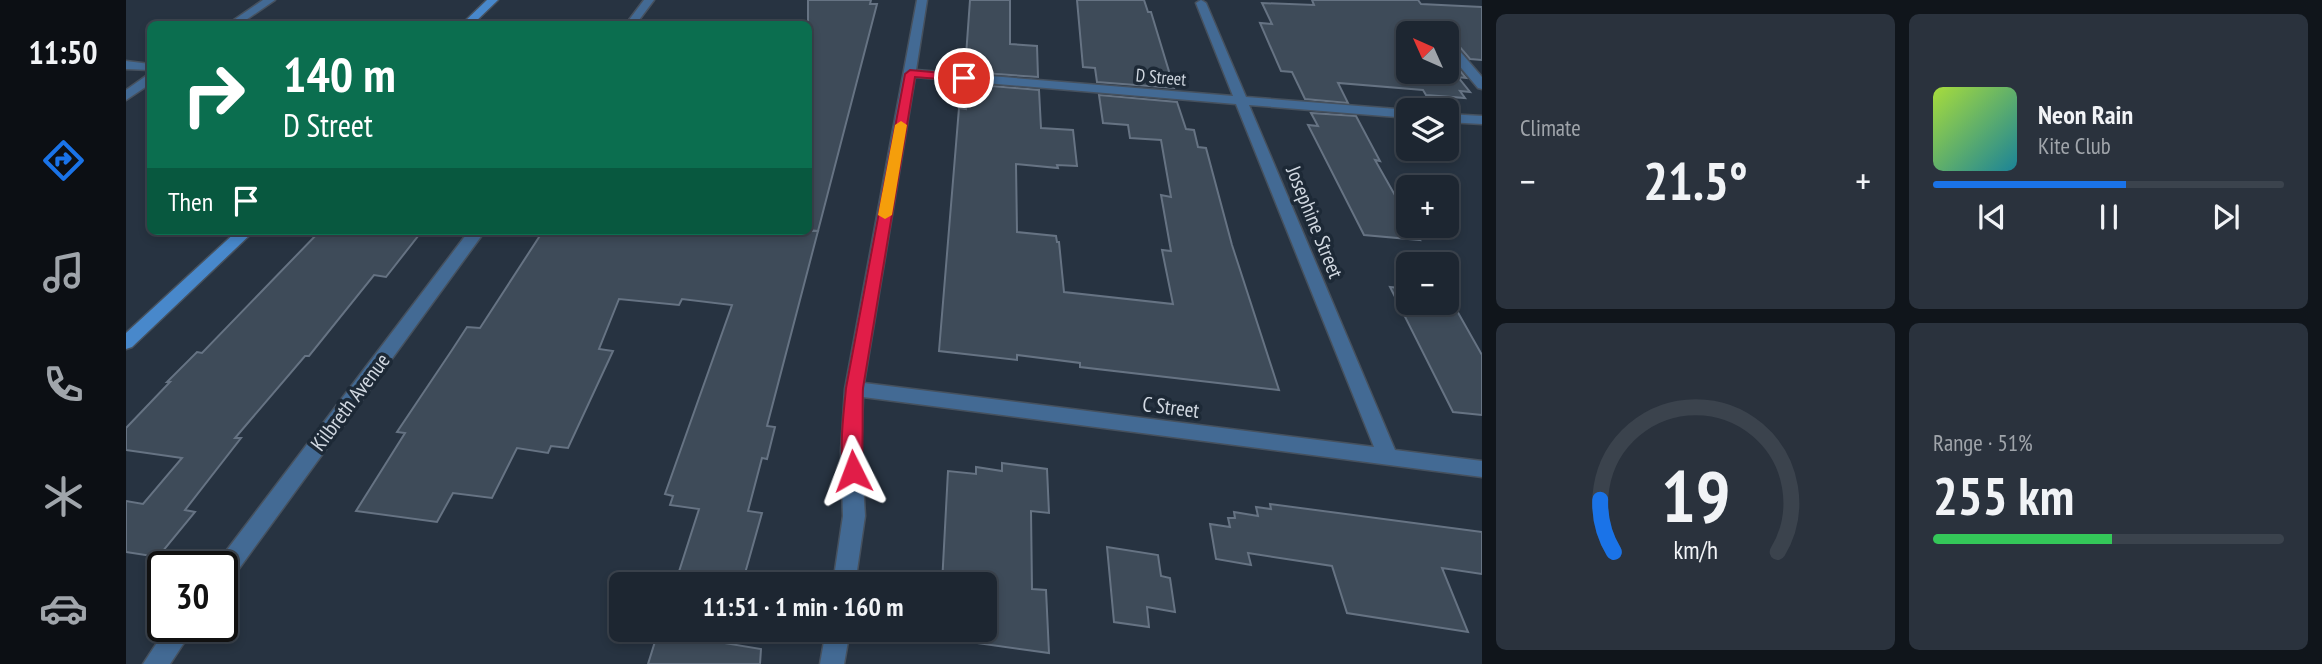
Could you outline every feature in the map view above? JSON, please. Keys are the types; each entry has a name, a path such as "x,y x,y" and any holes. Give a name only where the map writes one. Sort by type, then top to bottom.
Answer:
{"main road":[{"path":"470,21 493,0"},
{"path":"126,343 242,235"}],"street":[{"path":"238,21 270,0"},
{"path":"633,21 649,0"},
{"path":"846,572 854,516 851,436 854,388 922,0"},
{"name":"Josephine Street","path":"1201,3 1388,458"},
{"path":"1460,59 1482,85"},
{"path":"126,65 147,67"},
{"name":"D Street","path":"910,74 1396,113"},
{"path":"126,96 132,87"},
{"path":"1459,118 1482,120"},
{"name":"Kilbreth Avenue","path":"238,552 474,235"},
{"name":"C Street","path":"854,388 1482,469"},
{"path":"155,664 171,642"},
{"path":"832,664 836,642"}],"building":[{"path":"808,0 871,0 870,4 877,4 818,231 812,230 812,21 808,21"},
{"path":"970,0 1010,0 1010,44 1037,46 1038,77 969,72 970,57 966,56"},
{"path":"1077,0 1144,0 1148,12 1151,12 1174,88 1097,82 1095,68 1083,67"},
{"path":"1312,0 1418,0 1421,4 1482,7 1482,60 1470,59 1460,47 1460,21 1396,21 1396,84 1460,84 1460,80 1470,92 1460,91 1465,98 1426,95 1423,90 1338,83 1348,103 1305,99 1292,72 1281,71 1260,23 1272,24 1262,3 1314,5"},
{"path":"968,84 1039,90 1041,128 1073,130 1077,166 1057,165 1058,168 1016,164 1017,232 1056,236 1059,242 1064,292 1173,304 1162,250 1171,251 1161,195 1171,197 1161,140 1130,138 1128,125 1103,123 1099,95 1177,102 1186,129 1194,130 1198,147 1206,148 1232,245 1279,390 1080,367 1080,363 1017,355 1017,360 939,351 959,108 966,109"},
{"path":"1311,113 1356,116 1380,161 1375,160 1396,197 1396,238 1364,235 1308,125 1318,126"},
{"path":"812,231 818,231 767,426 775,427 767,459 762,458 748,511 762,513 745,572 679,572 699,509 670,505 673,496 665,494 732,305 682,299 679,305 619,299 599,349 613,351 568,448 551,446 548,453 517,448 492,498 453,493 437,522 356,511 405,433 397,432 467,327 480,328 540,235 812,235"},
{"path":"316,235 419,235 386,277 374,275 309,356 305,356 235,438 241,438 185,510 195,512 163,551 147,551 147,555 126,552 126,501 143,504 182,458 126,450 126,428 197,352 202,353"},
{"path":"1390,287 1396,288 1396,299"},
{"path":"1459,314 1482,355 1482,415 1453,412 1404,315"},
{"path":"1002,463 1047,469 1049,513 1031,511 1032,589 1046,590 1049,653 969,642 997,642 997,572 943,572 948,471 976,474 976,467 1002,471"},
{"path":"1270,504 1482,532 1482,574 1442,568 1468,632 1347,613 1332,566 1248,553 1251,565 1216,559 1210,524 1230,527 1228,518 1235,518 1234,512 1258,516 1256,507 1271,509"},
{"path":"1107,547 1158,555 1161,576 1170,578 1175,612 1147,607 1149,627 1114,622"},
{"path":"655,642 719,642 761,649 760,664 648,664"}],"slow traffic":[{"path":"885,215 901,125"}],"route":[{"path":"853,471 851,436 854,388 910,74 964,78"}]}
